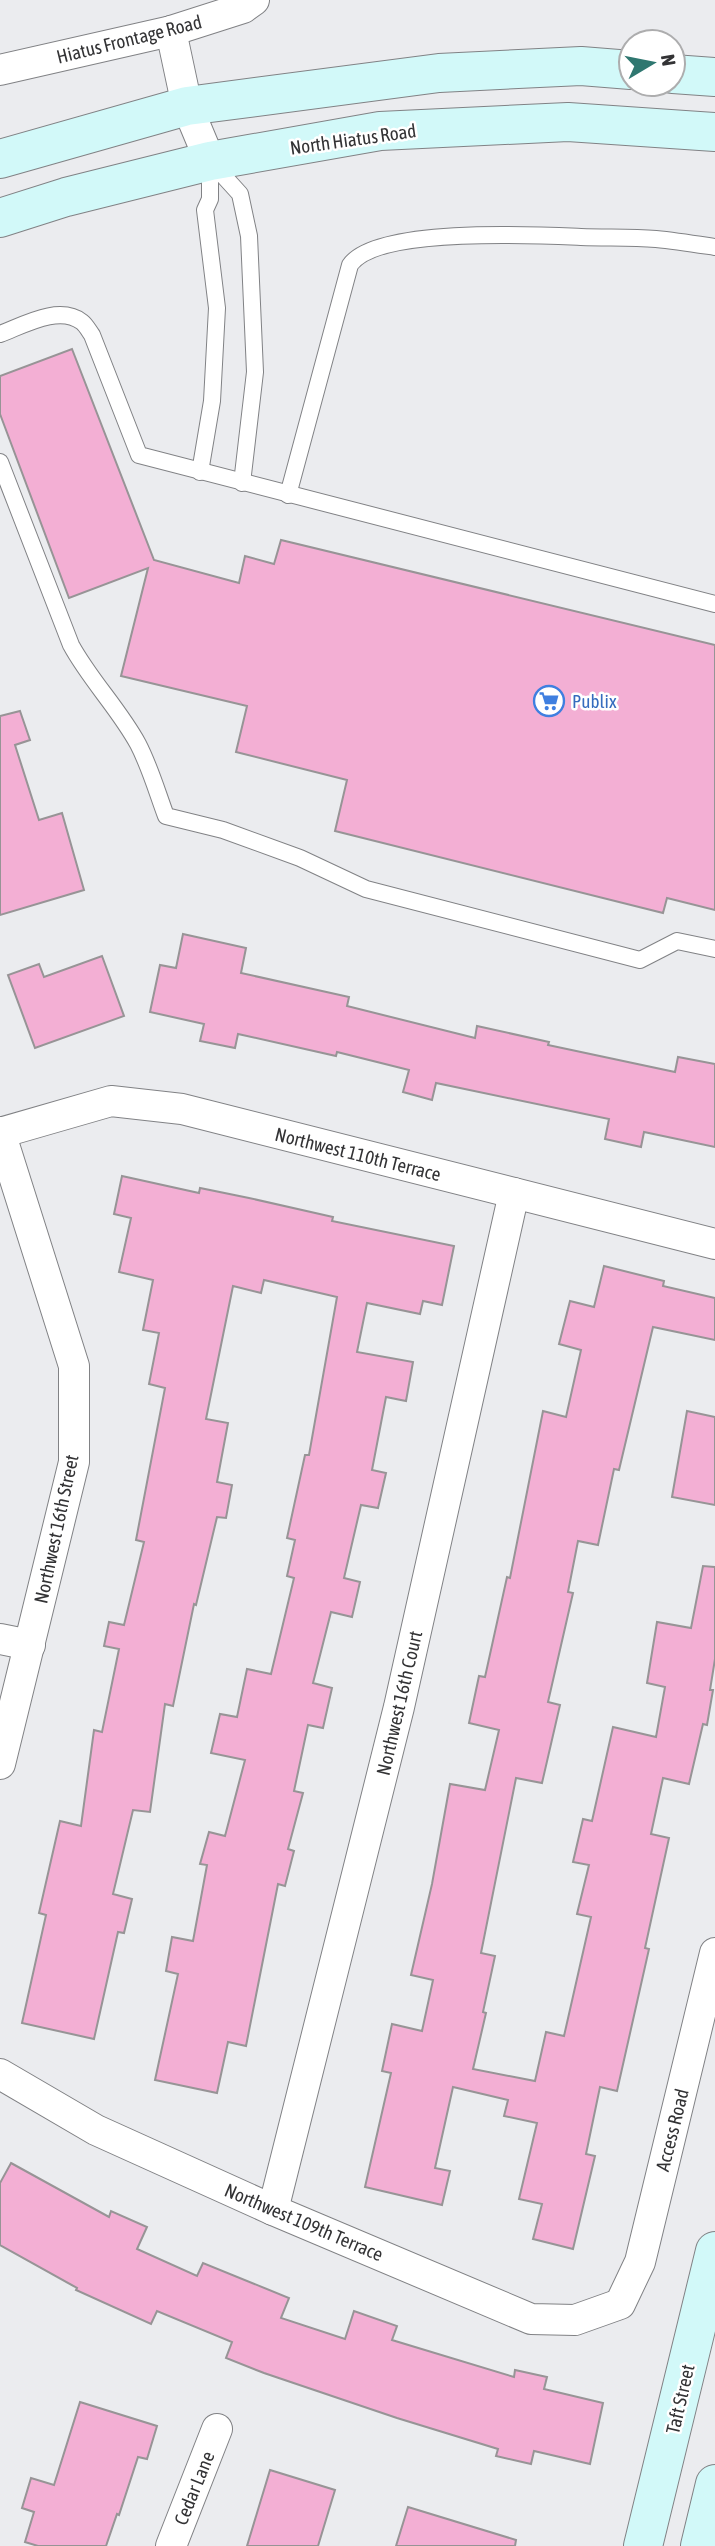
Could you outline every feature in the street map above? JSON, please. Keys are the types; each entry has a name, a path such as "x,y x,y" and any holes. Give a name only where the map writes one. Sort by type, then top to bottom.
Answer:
{"main road":[{"path":"0,159 187,106 439,73 581,66 617,69"},
{"path":"687,75 715,77"},
{"name":"North Hiatus Road","path":"0,218 66,197 210,161 380,131 568,122 715,132"},
{"name":"Taft Street","path":"643,2546 715,2251"},
{"path":"700,2546 715,2484"}],"street":[{"name":"Hiatus Frontage Road","path":"0,70 171,31 243,8 254,0"},
{"path":"171,31 187,106 210,161"},
{"name":"Northwest 110th Terrace","path":"0,1132 111,1101 182,1109 715,1244"},
{"name":"Northwest 16th Street","path":"0,1132 74,1366 74,1462 0,1765"},
{"name":"Northwest 16th Court","path":"273,2210 399,1707 514,1193"},
{"path":"0,1639 30,1645"},
{"name":"Access Road","path":"620,2304 640,2262 715,1953"},
{"name":"Northwest 109th Terrace","path":"0,2074 96,2130 273,2210 531,2319 575,2320 620,2304"},
{"name":"Cedar Lane","path":"171,2546 217,2429"}],"lane":[{"path":"200,472 212,401 217,308 205,210 210,199 210,161"},
{"path":"210,161 240,194 249,236 255,372 242,483"},
{"path":"288,495 351,265 356,257 365,252 424,240 507,234 655,239 715,247"},
{"path":"0,334 53,316 69,316 82,322 92,335 139,455 715,604"},
{"path":"0,461 71,645 83,668 113,704 139,745 166,816 223,830 300,858 366,889 640,960 677,941 715,949"}],"building":[{"path":"72,349 154,560 239,583 245,556 274,564 281,540 715,645 715,910 667,898 663,913 335,831 347,780 236,752 247,706 121,676 148,568 69,598 0,414 0,376"},
{"path":"20,711 30,740 15,745 39,820 62,813 84,890 0,915 0,716"},
{"path":"183,934 246,948 241,973 349,997 347,1006 475,1038 477,1026 549,1042 548,1045 675,1072 678,1057 715,1064 715,1147 644,1132 641,1147 605,1139 609,1119 436,1083 432,1100 403,1092 409,1070 337,1052 336,1056 238,1034 235,1048 200,1041 204,1024 150,1012 160,965 176,968"},
{"path":"102,956 124,1016 35,1048 8,975 39,964 44,977"},
{"path":"122,1176 199,1193 200,1188 249,1198 333,1217 332,1221 454,1246 442,1305 423,1301 420,1314 367,1303 357,1352 413,1362 406,1401 386,1397 372,1470 386,1473 378,1508 361,1505 344,1578 360,1582 352,1617 331,1612 313,1683 332,1688 323,1728 308,1725 294,1791 303,1793 288,1849 294,1851 285,1886 278,1884 246,2046 228,2042 217,2093 155,2080 178,1974 166,1971 172,1937 193,1941 207,1865 200,1864 209,1832 225,1836 245,1760 211,1753 220,1714 237,1717 247,1669 271,1674 294,1578 287,1576 295,1540 287,1538 305,1455 309,1455 337,1297 264,1280 261,1293 233,1286 206,1419 228,1423 217,1482 232,1485 226,1518 217,1517 196,1605 194,1604 173,1706 165,1704 150,1812 133,1810 113,1894 132,1899 124,1933 118,1932 94,2039 22,2023 46,1915 39,1913 60,1821 81,1826 94,1730 102,1732 119,1649 104,1646 109,1622 124,1625 144,1542 136,1540 165,1388 149,1384 159,1333 143,1330 153,1280 119,1272 131,1218 114,1214"},
{"path":"604,1266 664,1281 663,1286 715,1298 715,1340 653,1327 619,1470 614,1469 598,1545 578,1541 568,1592 573,1593 548,1702 560,1705 542,1783 516,1778 481,1953 495,1956 473,2069 535,2081 546,2032 564,2036 591,1917 577,1914 589,1865 573,1862 583,1819 592,1821 613,1727 656,1737 665,1687 647,1683 657,1622 691,1628 703,1566 715,1567 715,1659 707,1725 703,1724 689,1784 663,1778 651,1834 669,1838 645,1948 649,1949 617,2091 600,2087 586,2154 595,2156 573,2249 533,2239 542,2204 519,2199 537,2123 504,2116 508,2100 453,2087 435,2168 450,2171 442,2205 365,2187 391,2073 382,2071 392,2024 422,2031 433,1980 411,1975 432,1884 450,1784 485,1790 499,1730 469,1723 479,1676 485,1677 507,1577 510,1578 543,1411 566,1417 581,1350 559,1344 570,1301 594,1307"},
{"path":"687,1411 715,1417 715,1505 672,1497"},
{"path":"11,2163 109,2217 111,2211 147,2227 137,2249 197,2276 203,2263 289,2298 281,2318 345,2339 354,2311 397,2326 392,2340 514,2377 515,2370 547,2377 544,2389 603,2403 590,2464 534,2451 531,2464 496,2456 498,2449 397,2418 226,2358 232,2342 157,2311 151,2324 76,2290 77,2288 0,2245 0,2183"},
{"path":"80,2402 157,2426 147,2459 138,2457 106,2546 38,2546 25,2542 34,2512 22,2508 31,2478 54,2485"},
{"path":"270,2470 335,2490 318,2546 247,2546"},
{"path":"408,2507 516,2540 515,2546 396,2546"}],"place":[{"name":"Publix","path":"549,701"}]}
